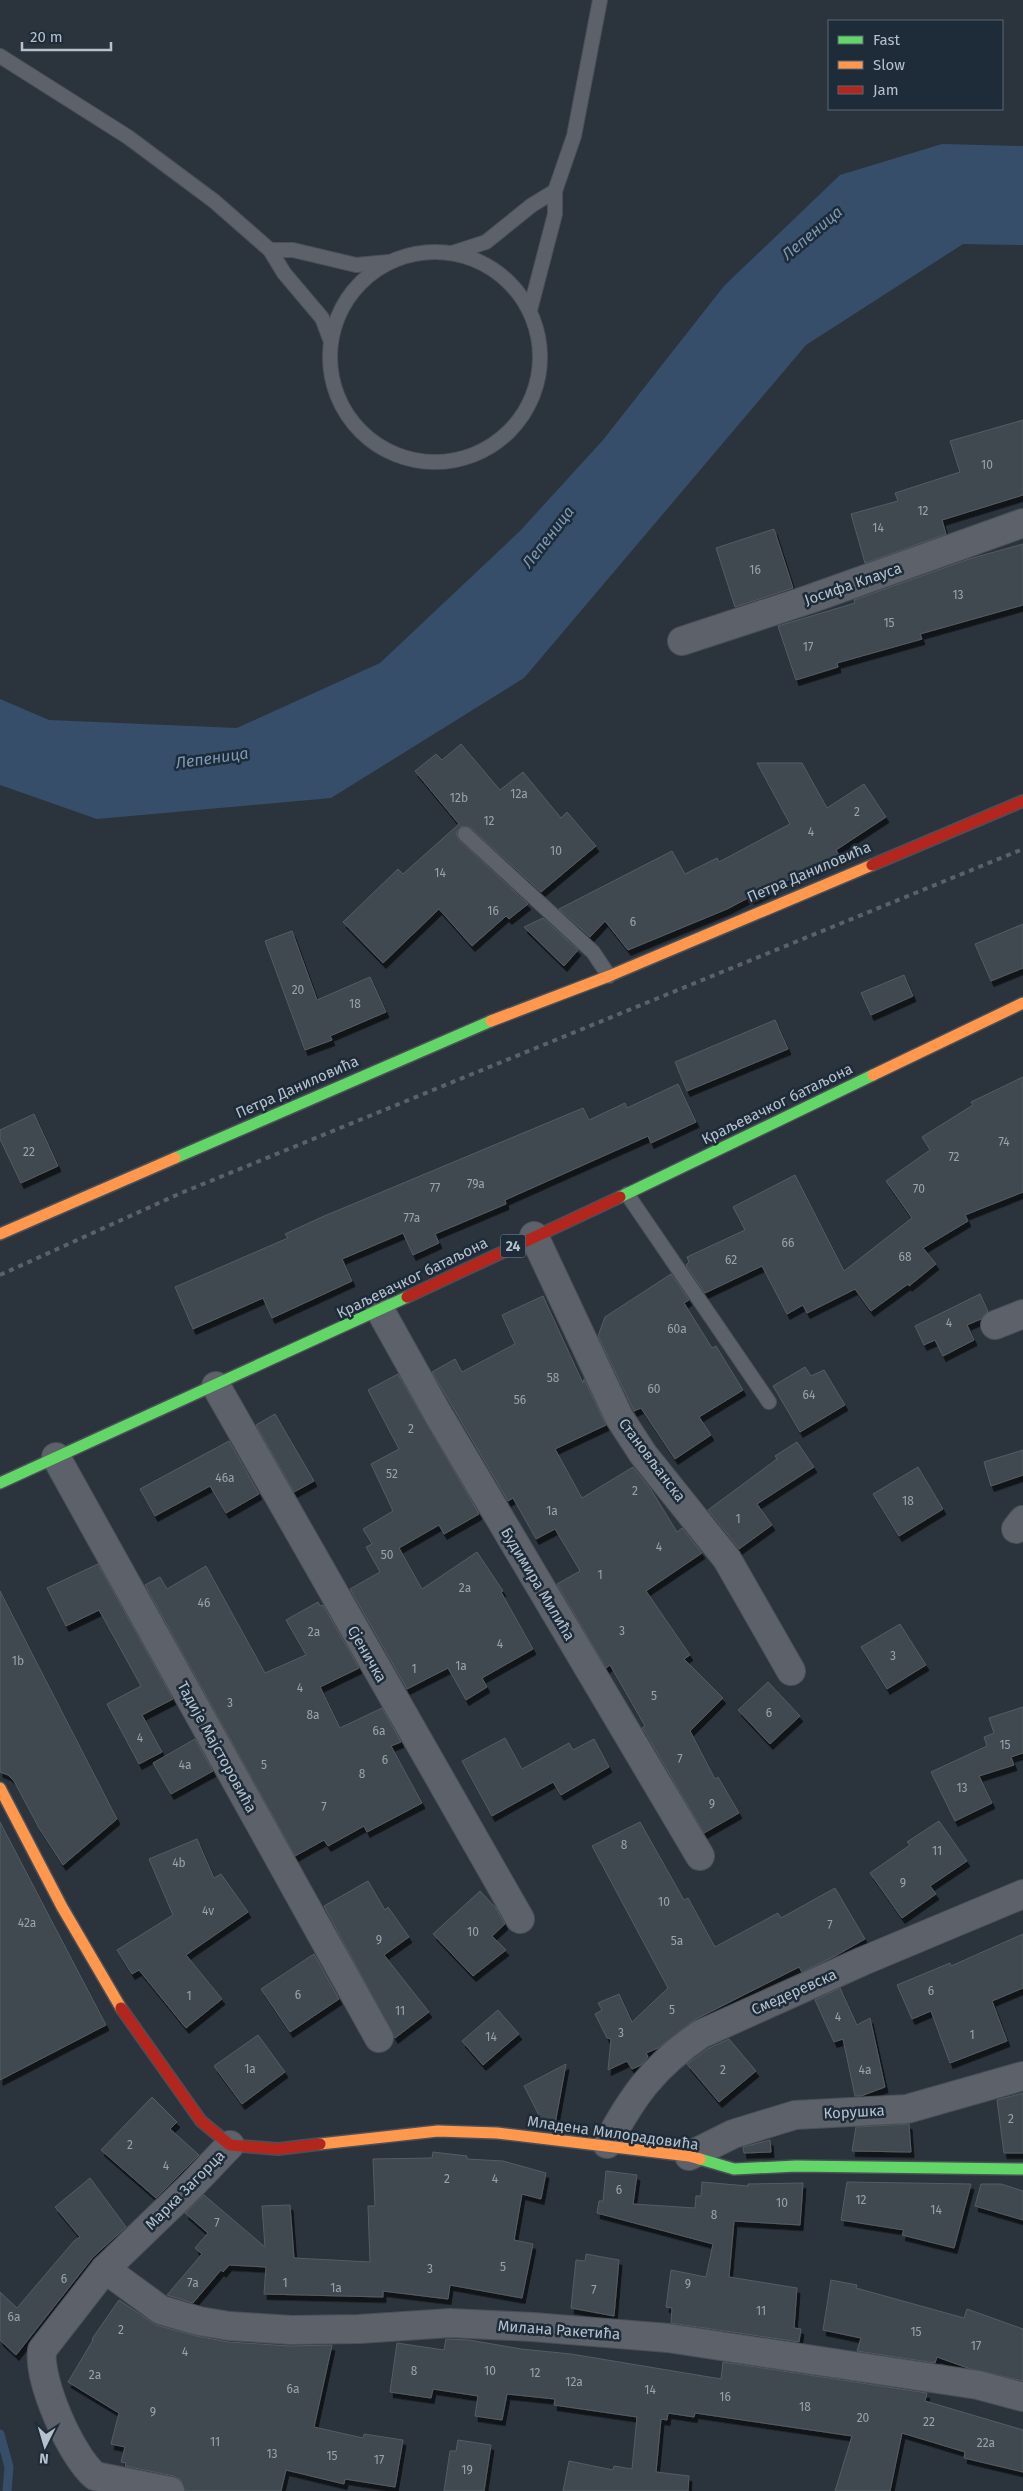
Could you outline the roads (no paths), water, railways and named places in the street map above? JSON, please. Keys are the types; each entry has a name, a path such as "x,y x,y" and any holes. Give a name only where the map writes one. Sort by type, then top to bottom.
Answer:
{"street":[{"name":"Јосифа Клауса","path":"682,641 810,599 1023,523"},
{"name":"Петра Даниловића","path":"0,1234 468,1030 608,976 1023,801"},
{"name":"Краљевачког батаљона","path":"0,1483 380,1310 1021,1008"},
{"name":"Становљанска","path":"534,1236 619,1417 643,1454 727,1559 791,1672"},
{"name":"Будимира Милића","path":"380,1310 438,1414 700,1856"},
{"path":"995,1325 1023,1314"},
{"name":"Сјеничка","path":"216,1386 520,1920"},
{"name":"Тадије Мајсторовића","path":"56,1457 379,2038"},
{"name":"Марка Загорца","path":"0,1788 62,1907 127,2018 201,2121 230,2145 191,2186 105,2269 42,2350 42,2365 46,2381 73,2450 88,2470 95,2476 170,2491"},
{"name":"Смедеревска","path":"607,2144 636,2092 679,2049 701,2034 862,1961 1023,1894"},
{"name":"Корушка","path":"689,2156 733,2134 795,2115 907,2109 1023,2076"},
{"name":"Младена Милорадовића","path":"230,2145 278,2149 438,2131 497,2133 607,2144 689,2156 734,2169 796,2166 1023,2169"},
{"name":"Милана Ракетића","path":"105,2269 161,2310 198,2321 229,2326 291,2330 359,2329 450,2323 533,2326 659,2338 958,2382 1023,2397"}],"lane":[{"path":"530,310 555,214 555,192 574,136 600,0"},
{"path":"0,56 128,137 214,201 270,250 284,273 322,318 330,339"},
{"path":"452,253 486,242 532,205 555,192"},
{"path":"270,250 293,250 356,265 388,262 420,252 452,253 484,264 510,283 530,310 540,342 540,375 529,406 510,433 482,452 450,462 417,462 385,451 358,431 340,404 330,372 330,339 341,307 361,281 388,262"},
{"path":"465,834 593,952 608,976"},
{"path":"627,1194 768,1402"}],"water":[{"name":"Лепеница","path":"942,144 1023,146 1023,245 963,244 806,345 524,678 331,798 97,819 0,785 0,699 49,720 237,728 380,663 520,531 603,440 724,286 840,175"}],"waterway":[{"path":"0,2434 9,2467 7,2491"}],"railway":[{"path":"0,1275 181,1193 1023,849"}]}
